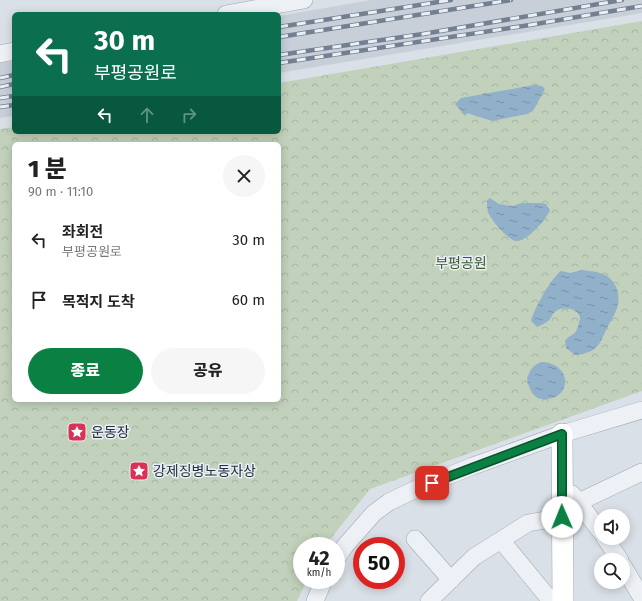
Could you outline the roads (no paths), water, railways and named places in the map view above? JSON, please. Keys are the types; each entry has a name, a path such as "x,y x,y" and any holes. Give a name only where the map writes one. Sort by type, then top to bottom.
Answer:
{"main road":[{"path":"562,434 563,601"}],"street":[{"path":"237,12 304,0"},
{"path":"0,54 12,52"},
{"path":"345,546 374,513 389,502 418,488 473,466 562,434 642,410"},
{"path":"579,502 642,472"},
{"path":"562,481 594,522"},
{"path":"435,599 451,580 474,557 528,523 562,517"},
{"path":"415,539 451,580"},
{"path":"501,540 551,601"},
{"path":"630,578 642,598"},
{"path":"315,601 320,589"}],"water":[{"path":"534,85 542,86 545,89 533,111 527,114 492,121 467,113 465,116 455,104 461,98"},
{"path":"490,198 499,204 513,206 521,203 542,203 546,204 550,210 541,224 532,233 522,240 514,241 496,225 488,212 487,200"},
{"path":"582,270 600,273 610,278 616,287 619,297 617,308 598,346 589,352 575,355 566,348 565,341 575,333 580,319 579,314 567,308 558,310 547,322 537,327 531,321 543,294 561,271 570,273"},
{"path":"541,362 546,362 556,366 563,374 565,379 563,390 555,397 543,399 536,397 528,383 527,378 531,370 534,366"}],"railway":[{"path":"281,27 451,0"},
{"path":"281,37 511,0"},
{"path":"281,55 423,34 622,0"},
{"path":"281,63 530,25 642,6"},
{"path":"0,78 12,75"},
{"path":"0,87 12,84"},
{"path":"0,98 12,96"},
{"path":"0,107 12,105"}],"place":[{"name":"운동장","path":"77,432"},
{"name":"강제징병노동자상","path":"139,471"}],"park label":[{"name":"부평공원","path":"461,263"}]}
